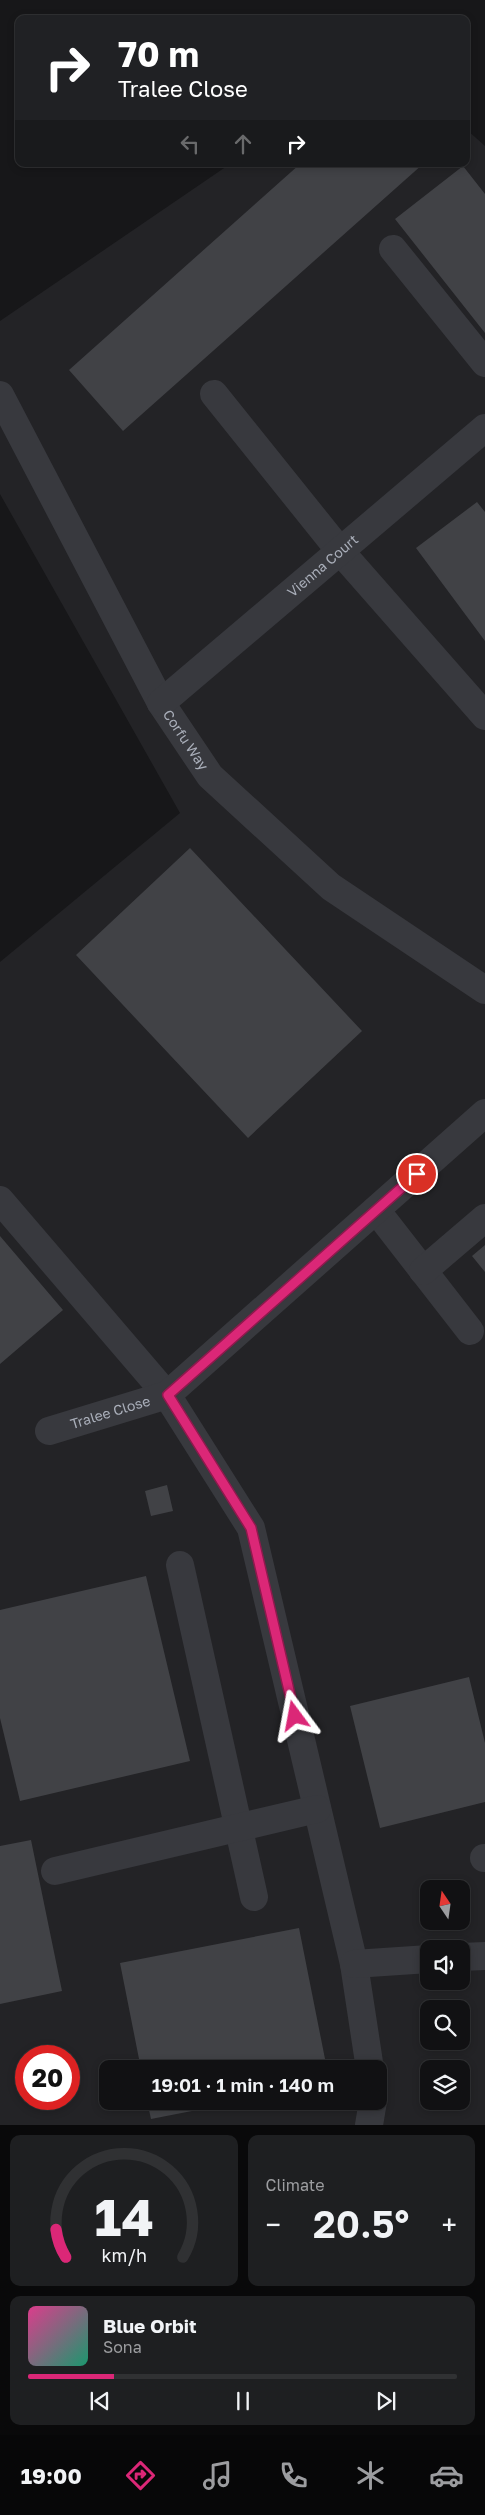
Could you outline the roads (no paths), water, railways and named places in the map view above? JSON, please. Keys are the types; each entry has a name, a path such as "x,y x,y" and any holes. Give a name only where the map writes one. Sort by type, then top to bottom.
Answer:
{"street":[{"path":"393,249 485,363"},
{"path":"214,394 340,551 485,716"},
{"name":"Corfu Way","path":"0,395 162,703 210,776 331,887 485,990"},
{"name":"Vienna Court","path":"162,703 485,428"},
{"name":"Tralee Close","path":"49,1431 168,1395 485,1113"},
{"path":"0,1200 168,1395 251,1528 354,1964 369,2060"},
{"path":"376,1210 470,1331"},
{"path":"423,1271 485,1218"},
{"path":"180,1565 254,1897"},
{"path":"55,1871 317,1809"},
{"path":"470,1957 485,1956"},
{"path":"354,1964 420,1960"},
{"path":"370,2125 372,2110"}]}
